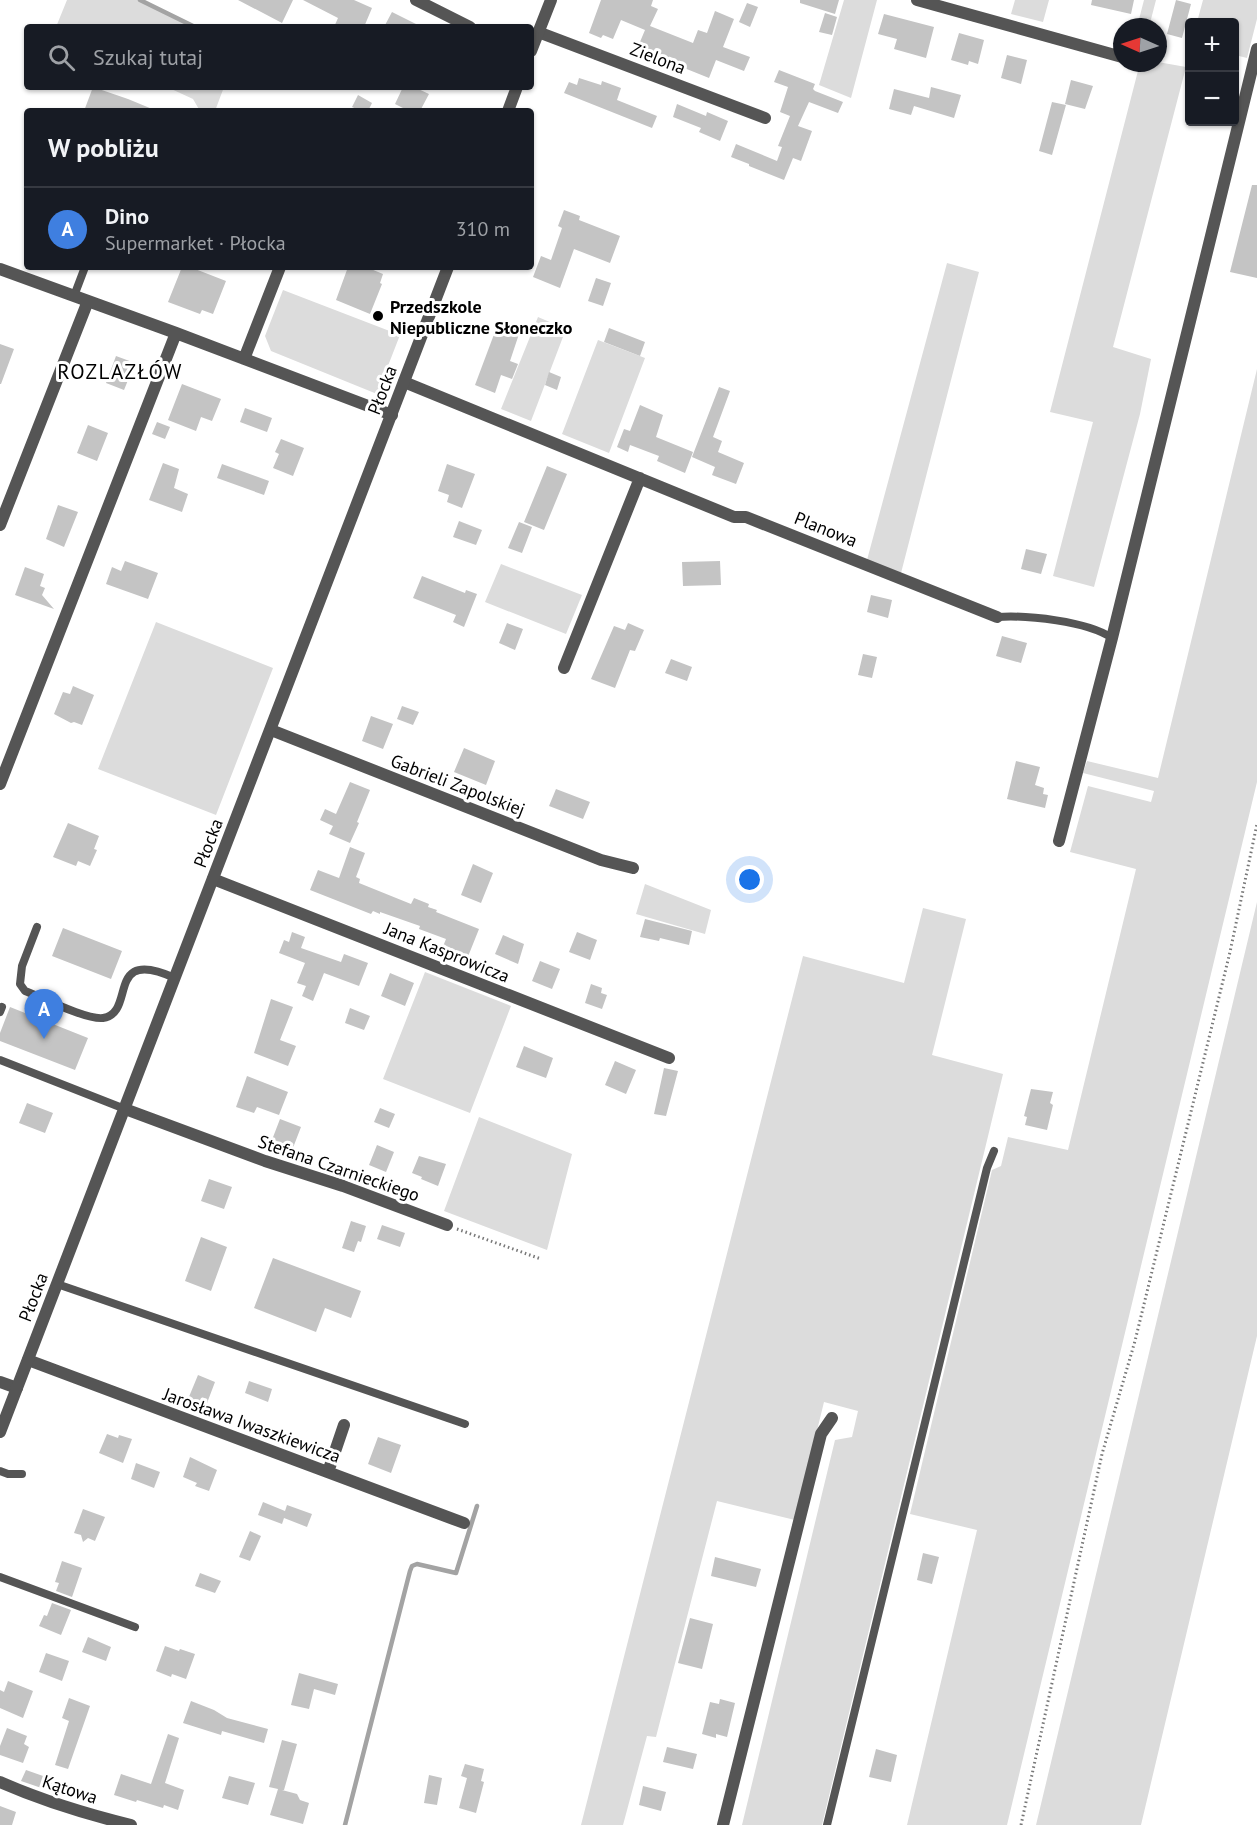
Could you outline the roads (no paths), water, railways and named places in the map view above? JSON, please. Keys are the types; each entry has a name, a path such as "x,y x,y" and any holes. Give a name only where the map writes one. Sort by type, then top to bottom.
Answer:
{"street":[{"path":"416,0 464,24"},
{"path":"534,43 551,0"},
{"path":"917,0 1113,54"},
{"name":"Zielona","path":"538,32 765,118"},
{"path":"1059,841 1112,638 1257,49"},
{"path":"509,108 516,90"},
{"path":"0,269 392,415"},
{"path":"244,359 279,270"},
{"name":"Płocka","path":"0,1432 447,270"},
{"path":"0,525 88,302"},
{"path":"0,784 176,333"},
{"name":"Planowa","path":"404,382 734,517 746,517 997,617"},
{"path":"564,668 640,478"},
{"name":"Gabrieli Zapolskiej","path":"271,730 601,860 633,868"},
{"name":"Jana Kasprowicza","path":"213,879 669,1058"},
{"name":"Stefana Czarnieckiego","path":"125,1108 264,1161 343,1186 447,1225"},
{"name":"Jarosława Iwaszkiewicza","path":"28,1360 464,1523"},
{"path":"0,1382 17,1388"},
{"path":"723,1825 821,1434 832,1418"},
{"path":"328,1472 344,1425"},
{"name":"Kątowa","path":"0,1782 80,1812 131,1825"}],"lane":[{"path":"74,296 84,270"},
{"path":"997,617 1018,615 1044,619 1095,629 1112,638"},
{"path":"37,927 22,966 20,984 25,991 89,1016 102,1018 110,1016 115,1010 129,976 136,969 142,968 175,978"},
{"path":"0,1060 125,1108"},
{"path":"827,1825 984,1179 994,1151"},
{"path":"57,1284 465,1424"},
{"path":"0,1471 8,1474 22,1474"},
{"path":"0,1577 135,1627"}],"waterway":[{"path":"140,0 189,24"},
{"path":"345,1825 412,1566 417,1564 456,1573 477,1506"}],"place":[{"name":"Przedszkole Niepubliczne Słoneczko","path":"378,316"},
{"name":"Dino","path":"44,1039"}],"district":[{"name":"ROZLAZŁÓW","path":"120,371"}]}
